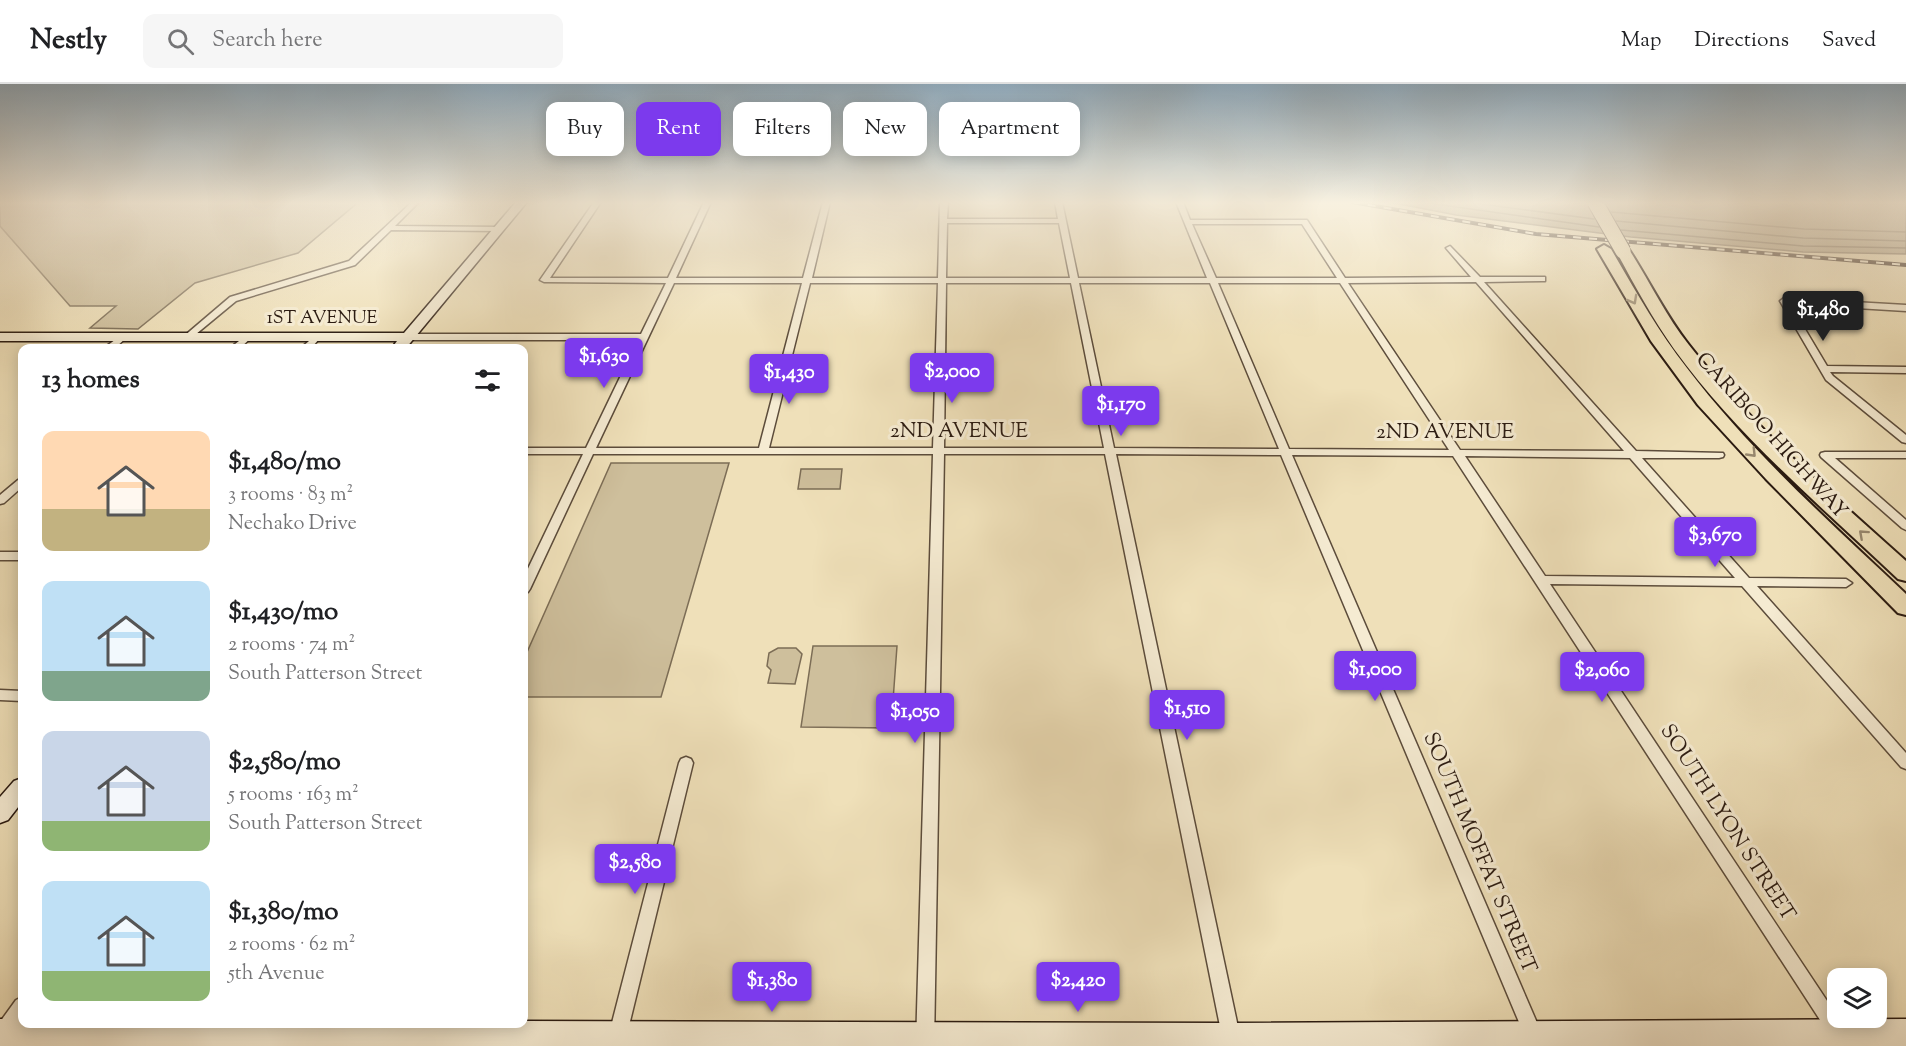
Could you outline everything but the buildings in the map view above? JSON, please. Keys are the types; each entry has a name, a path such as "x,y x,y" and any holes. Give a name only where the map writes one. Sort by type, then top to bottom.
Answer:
{"highway":[{"name":"CARIBOO HIGHWAY","path":"1609,247 1638,310 1669,356 1702,398 1732,433 1840,544 1906,607"},
{"name":"CARIBOO HIGHWAY","path":"1610,247 1671,331 1724,398 1808,483 1906,574"}],"main road":[{"path":"402,344 485,247"},
{"name":"1ST AVENUE","path":"0,337 408,337"},
{"path":"0,813 18,792"},
{"path":"1,1035 307,1034 757,1041 1536,1041 1844,1040 1906,1033"}],"street":[{"path":"187,337 233,299 352,263 369,247"},
{"path":"567,247 544,280 1479,281 1542,279"},
{"path":"528,581 686,247"},
{"path":"763,451 816,247"},
{"path":"926,1041 943,247"},
{"path":"1067,247 1232,1041"},
{"name":"SOUTH MOFFAT STREET","path":"1198,247 1536,1041"},
{"name":"SOUTH LYON STREET","path":"1320,247 1844,1040"},
{"path":"1450,248 1635,454 1906,763"},
{"path":"1906,308 1784,301 1830,378 1906,440"},
{"path":"114,344 123,337"},
{"path":"240,344 248,337"},
{"path":"310,344 317,337"},
{"name":"1ST AVENUE","path":"408,337 643,337"},
{"path":"493,344 497,337"},
{"path":"1823,369 1906,370"},
{"name":"2ND AVENUE","path":"528,452 1111,451 1719,455"},
{"path":"1906,455 1825,455 1906,526"},
{"path":"0,501 18,486"},
{"path":"0,556 18,556"},
{"path":"1540,580 1846,583"},
{"path":"0,695 18,696"},
{"path":"616,1040 686,763"},
{"path":"1,1035 18,1012"}],"shaded area":[{"path":"18,247 305,247 298,253 195,283 138,329 90,328 116,306 70,306"},
{"path":"611,463 729,463 661,697 528,697 528,650"},
{"path":"801,469 842,469 840,489 798,489"},
{"path":"813,646 897,646 891,728 801,727"},
{"path":"778,648 796,648 802,654 795,684 768,683 771,670 767,666 769,653"}],"water":[{"path":"1744,247 1906,247 1906,254 1803,252"}],"railway":[{"path":"1690,247 1906,265"}]}
